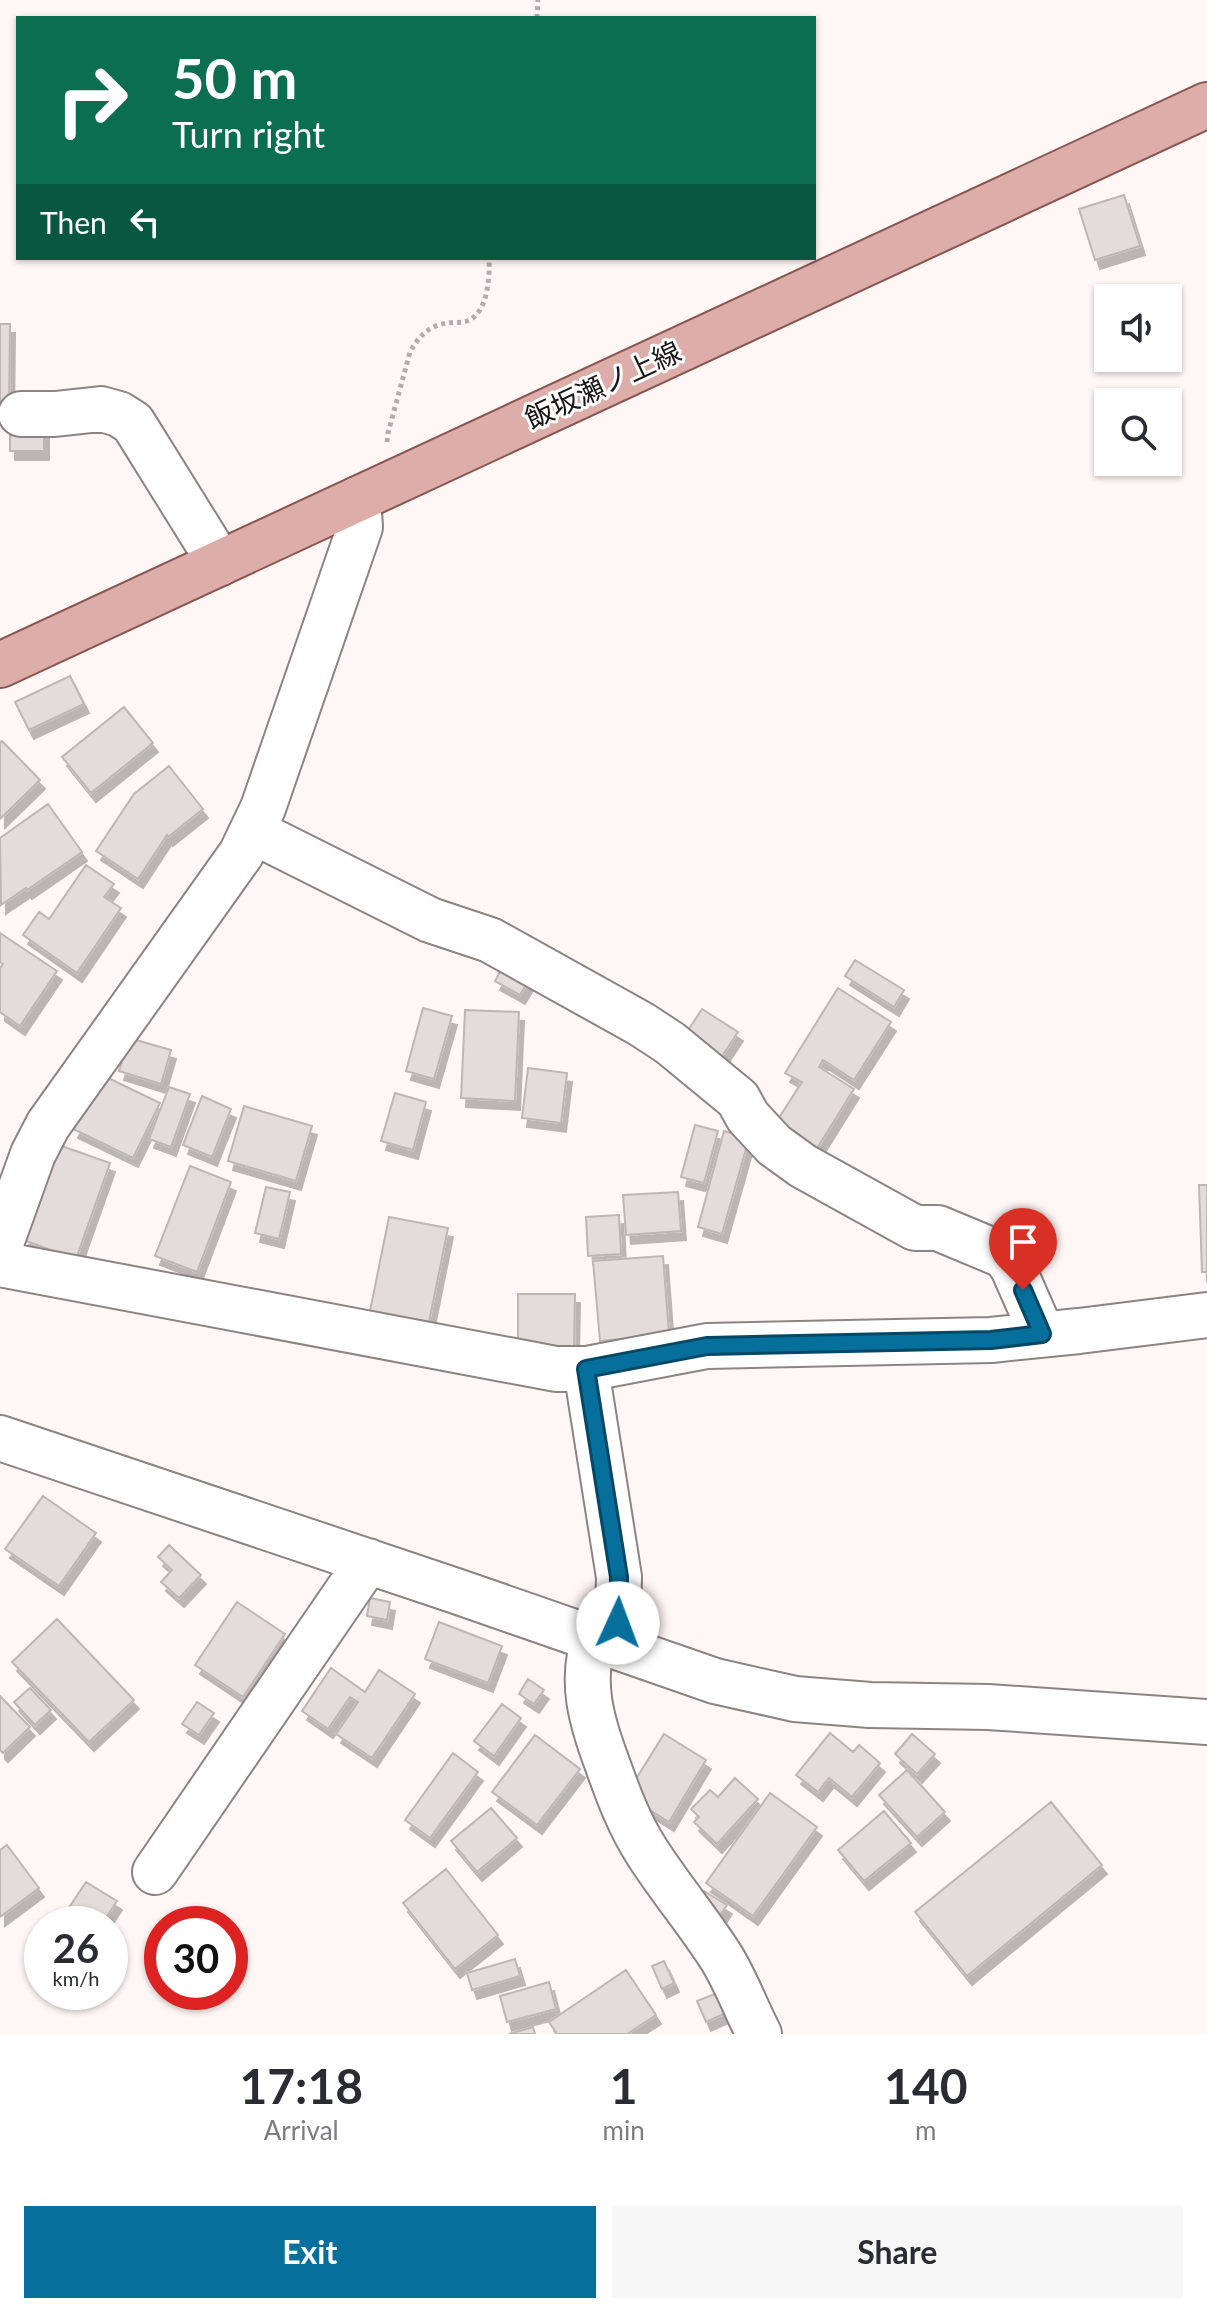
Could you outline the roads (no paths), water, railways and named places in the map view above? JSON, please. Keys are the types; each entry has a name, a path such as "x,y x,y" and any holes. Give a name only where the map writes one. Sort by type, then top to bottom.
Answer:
{"main road":[{"name":"飯坂瀬ノ上線","path":"0,665 1207,105"}],"street":[{"path":"21,414 101,409 119,414 133,423 220,563"},
{"path":"0,1246 33,1154 48,1125 241,854 263,808 360,527 376,491"},
{"path":"252,831 430,920 490,940 641,1024 670,1043 738,1099 748,1117 774,1145 803,1166 915,1228 938,1228 1005,1256 1042,1334"},
{"path":"0,1264 556,1369 586,1369 707,1346 991,1340 1207,1315"},
{"path":"586,1369 619,1577 606,1642 589,1653 587,1692 594,1730 634,1831 721,1957 759,2034"},
{"path":"0,1438 715,1681 795,1699 870,1705 988,1707 1207,1722"},
{"path":"155,1872 368,1561"}]}
